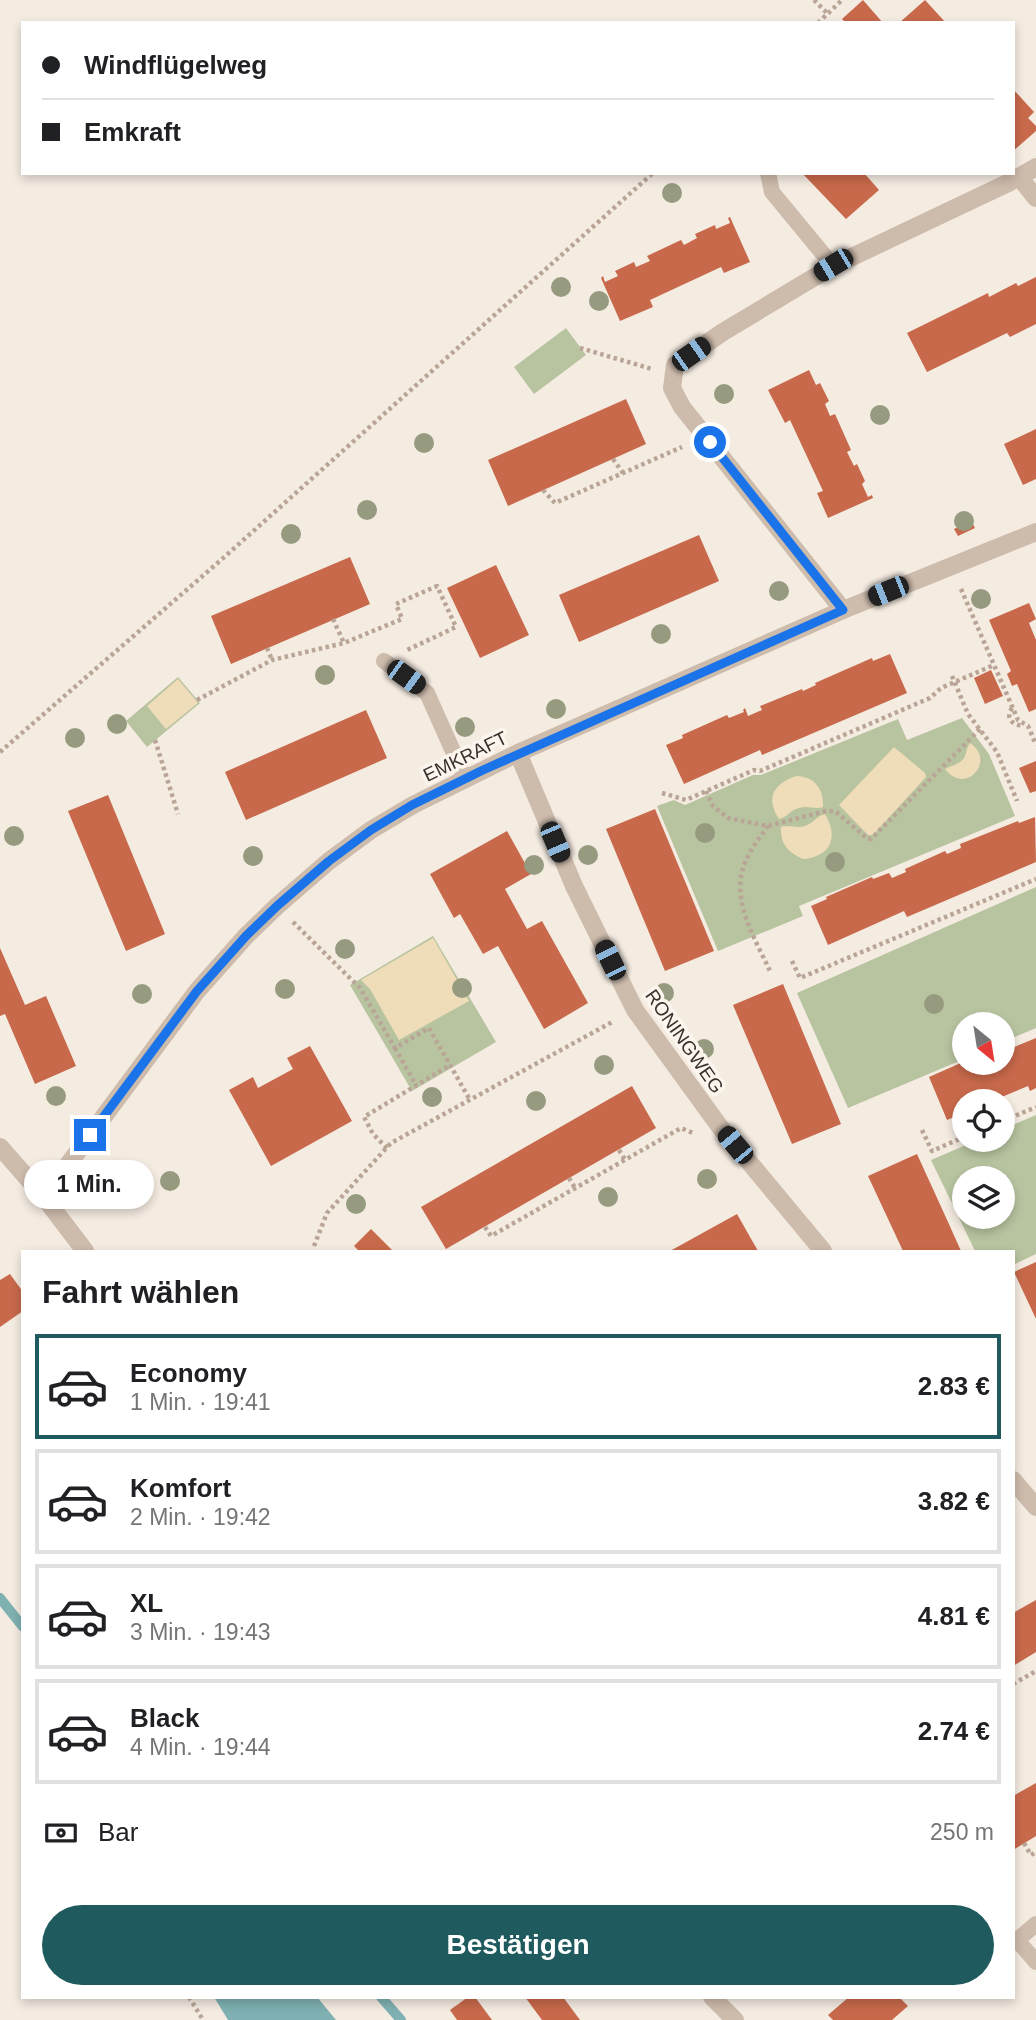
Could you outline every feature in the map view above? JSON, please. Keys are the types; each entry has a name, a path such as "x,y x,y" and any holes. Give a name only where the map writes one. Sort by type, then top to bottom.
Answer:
{"street":[{"path":"843,610 682,407 672,388 676,365 723,332 833,265 1036,167"},
{"path":"1012,177 1036,198"},
{"name":"EMKRAFT","path":"44,1197 197,991 246,936 329,861 371,830 412,805 518,753 843,610 1036,532"},
{"name":"RONINGWEG","path":"518,753 573,886 635,1010 720,1127 823,1250"},
{"path":"0,1147 44,1197 84,1250"},
{"path":"1015,1482 1036,1507"},
{"path":"714,1999 735,2020"}],"lane":[{"path":"768,175 772,192 833,265"},
{"path":"384,662 427,693 465,778"},
{"path":"1036,1924 1017,1940 1036,1962"}],"path":[{"path":"814,0 823,19 842,0"},
{"path":"0,752 220,560 651,175"},
{"path":"580,348 673,376"},
{"path":"543,490 555,503 705,436"},
{"path":"613,459 623,473"},
{"path":"951,565 1018,720 1028,726 1036,746"},
{"path":"197,701 272,660 344,643 402,620 396,604 437,586 456,627 384,662"},
{"path":"333,620 344,643"},
{"path":"267,649 272,660"},
{"path":"662,793 686,800 930,698 942,688 994,665"},
{"path":"952,676 968,714 997,752 1017,801"},
{"path":"706,791 713,806 728,818 768,826 835,811 867,839 871,839 980,729"},
{"path":"155,740 178,814"},
{"path":"768,826 750,852 740,885 744,910 770,971"},
{"path":"792,961 800,978 1036,879"},
{"path":"277,906 360,988 416,1085"},
{"path":"314,1246 327,1213 391,1143 635,1010"},
{"path":"395,1048 429,1028 470,1100"},
{"path":"387,1148 373,1134 364,1117 450,1065"},
{"path":"1015,1116 1036,1107"},
{"path":"485,1227 491,1236 681,1128 693,1133"},
{"path":"922,1130 932,1151 952,1142"},
{"path":"620,1150 625,1160"},
{"path":"569,1178 575,1188"},
{"path":"1015,1683 1036,1671"},
{"path":"1024,1843 1031,1854 1036,1852"},
{"path":"190,1999 203,2020"}],"green space":[{"path":"566,328 586,355 534,394 514,367"},
{"path":"178,677 200,703 147,747 126,721"},
{"path":"962,718 989,754 1015,816 799,906 803,916 718,951 657,806 674,800 685,805 753,775 761,775 898,719 907,740"},
{"path":"1036,887 1036,1028 1015,1037 1015,1012 952,1012 952,1064 848,1108 797,993"},
{"path":"433,936 496,1042 412,1091 350,985"},
{"path":"1036,1115 1036,1254 1015,1264 1015,1250 975,1250 964,1229 1015,1229 1015,1166 952,1166 952,1203 931,1160 952,1151 1015,1152 1015,1124"}],"sand":[{"path":"178,679 198,703 166,729 147,706"},
{"path":"970,743 977,750 979,766 969,777 961,779 953,776 945,769 962,760"},
{"path":"894,747 925,773 926,777 873,835 868,835 839,805"},
{"path":"796,776 808,778 817,785 822,795 823,807 799,808 779,819 773,804 774,792 782,783"},
{"path":"825,814 832,838 826,850 803,859 789,850 782,838 781,827 805,826"},
{"path":"433,938 469,1001 399,1040 370,989 361,980"}],"water":[{"path":"215,1999 319,1999 336,2020 228,2020"}],"building":[{"path":"863,0 881,21 844,21 842,19"},
{"path":"925,0 944,21 901,21"},
{"path":"1015,91 1034,112 1028,118 1036,126 1036,131 1015,149"},
{"path":"804,175 866,175 879,190 846,219"},
{"path":"730,217 750,262 724,273 721,267 650,300 653,307 620,321 601,278 603,276 605,282 618,276 615,271 634,262 636,267 650,261 647,256 681,240 684,245 697,238 695,234 715,225 716,229 730,223"},
{"path":"1036,277 1036,324 1010,337 1007,333 927,372 907,333 988,293 989,297 1016,283 1018,286"},
{"path":"809,370 816,385 820,383 829,401 825,404 830,416 835,414 851,450 847,452 854,466 857,464 865,481 862,484 868,497 872,495 873,498 828,518 817,493 823,491 790,420 785,423 768,390"},
{"path":"626,399 646,444 508,506 488,460"},
{"path":"1036,429 1036,479 1023,485 1004,444"},
{"path":"971,521 975,528 958,536 954,529"},
{"path":"699,535 719,581 579,642 559,595"},
{"path":"350,557 370,604 231,664 211,616"},
{"path":"496,565 529,635 480,658 447,588"},
{"path":"1029,603 1036,619 1029,623 1036,640 1036,709 1029,712 1017,684 1012,686 1007,674 1011,671 989,620"},
{"path":"890,654 907,693 762,755 760,750 684,784 666,745 727,715 729,718 744,712 745,708 748,716 762,710 760,706 802,689 803,691 872,658 873,661"},
{"path":"991,670 1003,696 985,704 974,678"},
{"path":"366,710 387,758 246,820 225,772"},
{"path":"1036,761 1036,791 1030,793 1019,768"},
{"path":"108,795 165,934 126,951 68,811"},
{"path":"655,809 714,951 665,971 606,829"},
{"path":"1035,817 1036,862 907,917 904,911 828,945 811,906 872,877 873,879 889,873 892,878 906,872 905,869 945,851 947,854 961,848 960,844"},
{"path":"507,831 531,874 505,889 527,929 542,921 588,1003 544,1029 498,946 483,954 460,914 454,918 430,874"},
{"path":"0,948 25,1005 46,996 76,1066 35,1084 5,1014 0,1016"},
{"path":"783,984 841,1124 792,1144 733,1005"},
{"path":"1036,1038 1036,1088 1030,1091 1028,1086 1015,1091 1015,1089 952,1089 952,1118 947,1120 929,1077 952,1067 952,1075 1015,1075 1015,1047"},
{"path":"310,1046 352,1121 271,1166 229,1090 253,1077 258,1088 293,1069 287,1058"},
{"path":"632,1086 656,1128 446,1249 421,1207"},
{"path":"917,1154 961,1250 903,1250 868,1176"},
{"path":"737,1214 757,1250 672,1250"},
{"path":"371,1229 392,1250 358,1250 354,1246"},
{"path":"1036,1262 1036,1319 1015,1274 1015,1272"},
{"path":"10,1274 21,1289 21,1312 0,1327 0,1280"},
{"path":"1036,1600 1036,1652 1015,1665 1015,1612"},
{"path":"1036,1783 1036,1836 1015,1849 1015,1795"},
{"path":"465,1999 476,1999 492,2020 457,2020 450,2010"},
{"path":"526,1999 564,1999 580,2020 542,2020"},
{"path":"847,1999 901,1999 908,2006 892,2020 833,2020 828,2015"}],"waterway":[{"path":"0,1598 21,1624"},
{"path":"383,1999 401,2020"}],"route":[{"path":"90,1135 197,991 246,936 329,861 371,830 412,805 483,770 843,610 710,442"}]}
